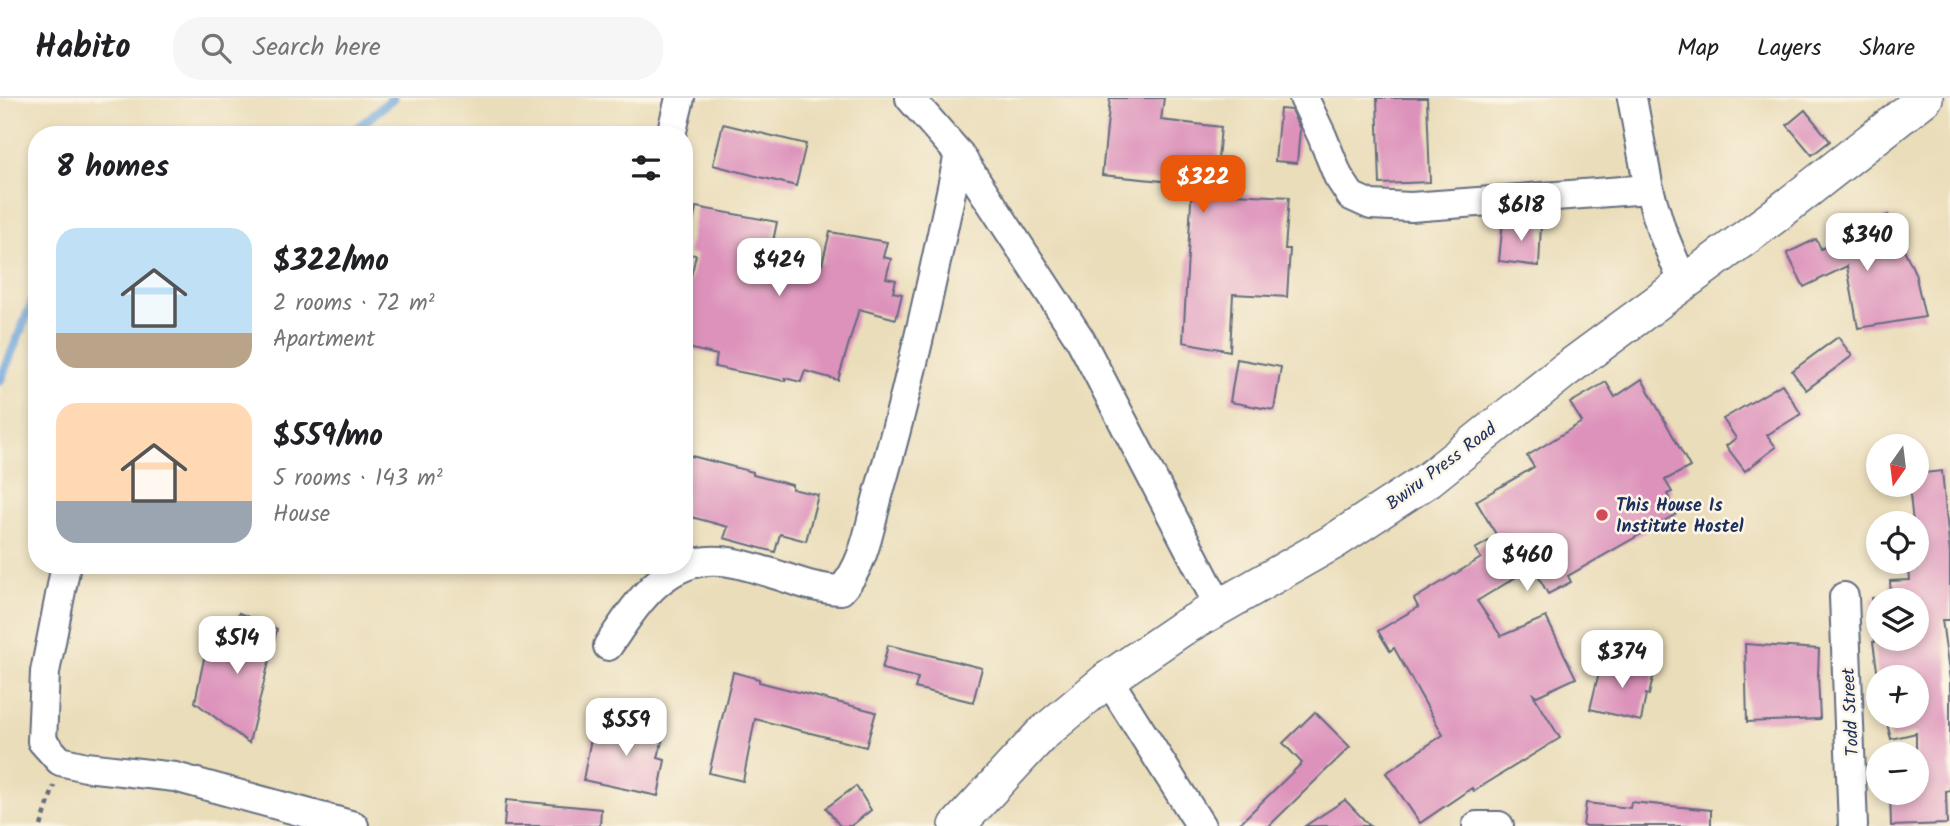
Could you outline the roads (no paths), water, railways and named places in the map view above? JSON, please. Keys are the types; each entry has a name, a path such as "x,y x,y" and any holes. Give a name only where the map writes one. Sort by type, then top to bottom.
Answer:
{"street":[{"path":"673,126 680,98"},
{"path":"910,98 959,154 1080,340 1219,606"},
{"path":"1304,98 1338,176 1351,196 1371,205 1411,207 1649,190"},
{"path":"1632,98 1649,190 1661,229 1683,282"},
{"name":"Bwiru Press Road","path":"957,826 1041,735 1108,679 1181,629 1333,542 1429,479 1564,371 1772,218 1925,98"},
{"path":"693,563 722,561 820,589 841,590 852,579 891,451 929,299 959,154"},
{"path":"64,574 45,672 42,741 60,761 86,767 175,777 354,826"},
{"path":"608,646 641,598 666,574"},
{"name":"Todd Street","path":"1844,597 1853,826"},
{"path":"1108,679 1201,826"},
{"path":"1477,826 1499,826"}],"waterway":[{"path":"360,126 393,98"},
{"path":"0,381 28,312"}],"place":[{"name":"This House Is Institute Hostel","path":"1602,515"}]}
